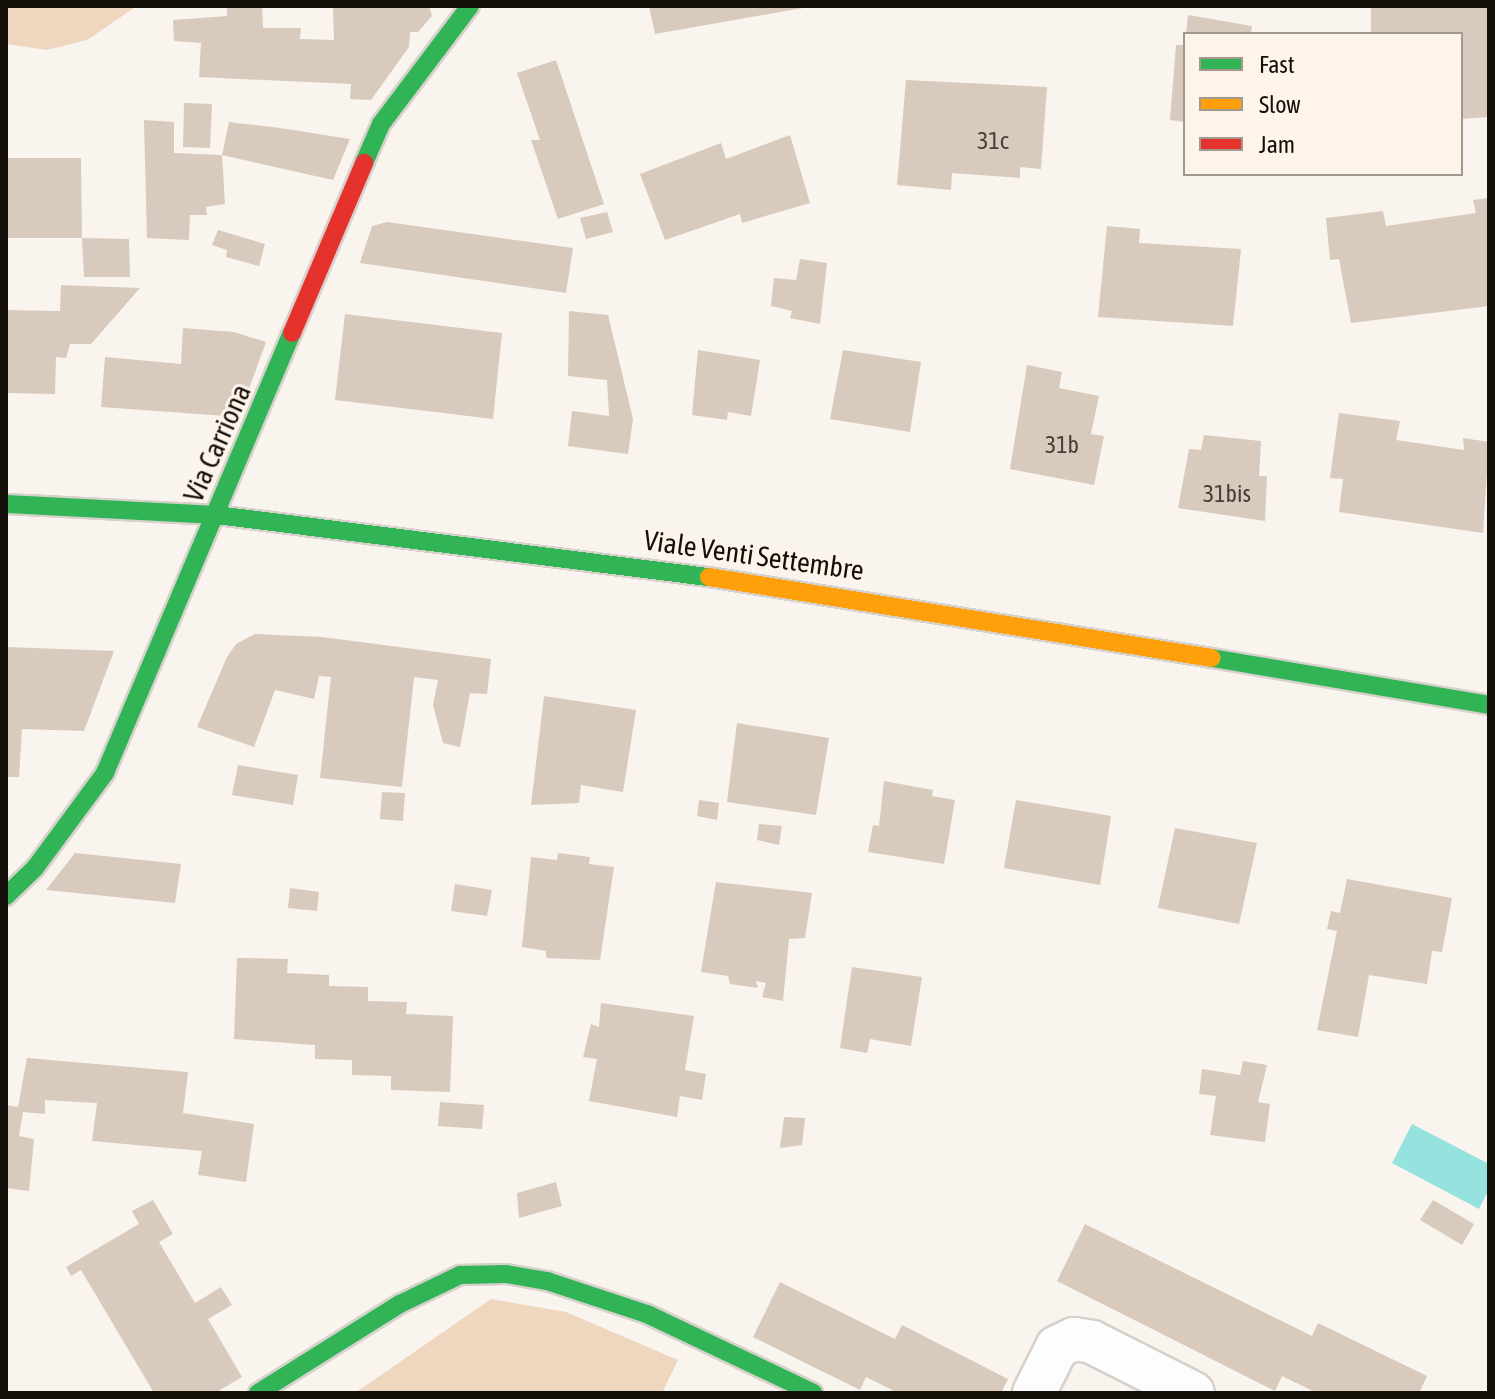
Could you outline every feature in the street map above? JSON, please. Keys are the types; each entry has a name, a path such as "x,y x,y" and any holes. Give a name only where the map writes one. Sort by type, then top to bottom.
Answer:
{"main road":[{"name":"Via Carriona","path":"6,896 35,868 105,773 381,124 467,7"},
{"name":"Viale Venti Settembre","path":"6,504 217,515 896,604 1489,705"},
{"path":"258,1393 400,1304 460,1275 506,1274 547,1281 647,1314 813,1393"}],"street":[{"path":"1034,1393 1057,1347 1074,1339 1092,1342 1193,1393"}],"shaded area":[{"path":"6,6 137,6 87,40 47,50 6,44"},
{"path":"491,1299 566,1312 678,1360 662,1393 355,1393"}],"water":[{"path":"1412,1124 1489,1164 1489,1189 1479,1209 1392,1163"}],"building":[{"path":"227,6 262,6 263,28 301,28 300,39 334,40 333,8 340,6 429,6 432,16 418,32 410,32 409,47 371,100 350,99 351,84 199,77 201,43 174,41 173,20 227,16"},
{"path":"649,6 803,6 803,8 655,34"},
{"path":"1489,6 1489,117 1463,119 1463,32 1371,32 1371,7"},
{"path":"1188,15 1252,26 1251,32 1186,32"},
{"path":"1176,45 1183,45 1183,122 1170,120"},
{"path":"556,60 604,204 558,219 531,140 540,140 517,73"},
{"path":"906,80 1047,87 1041,169 1020,167 1020,178 952,173 951,190 897,185"},
{"path":"184,103 212,104 210,148 183,147"},
{"path":"144,120 174,122 174,153 222,155 225,204 206,207 207,215 190,215 189,240 147,238"},
{"path":"229,122 350,139 333,180 222,155"},
{"path":"790,135 810,203 742,223 740,214 665,240 640,174 721,143 726,159"},
{"path":"6,158 81,158 82,238 6,238"},
{"path":"1489,198 1489,306 1351,323 1339,259 1330,260 1326,218 1383,211 1386,226 1476,213 1473,200"},
{"path":"607,212 613,232 586,239 580,218"},
{"path":"387,222 573,248 566,293 360,263 372,226"},
{"path":"1107,226 1140,229 1139,243 1241,249 1233,326 1098,317"},
{"path":"218,230 265,244 259,266 226,257 227,250 212,245"},
{"path":"82,238 129,239 130,277 84,277"},
{"path":"800,259 827,263 820,324 790,318 792,311 771,306 774,278 796,280"},
{"path":"61,285 140,288 91,344 70,344 66,358 56,357 55,394 6,393 6,310 60,311"},
{"path":"569,311 608,315 633,419 628,454 568,446 572,411 609,416 607,380 568,376"},
{"path":"345,314 502,333 493,419 335,400"},
{"path":"183,328 234,332 266,342 245,400 226,416 101,407 105,357 181,364"},
{"path":"698,350 760,360 751,416 728,412 727,420 692,415"},
{"path":"843,350 921,362 910,432 830,419"},
{"path":"1027,365 1062,372 1059,388 1099,396 1091,434 1104,436 1094,485 1010,469"},
{"path":"1339,413 1400,421 1396,440 1464,450 1463,438 1489,442 1483,533 1339,512 1343,479 1330,478"},
{"path":"1204,435 1261,441 1259,476 1267,476 1265,521 1178,508 1189,449 1201,450"},
{"path":"255,634 322,637 491,659 487,694 470,693 460,747 443,743 433,705 438,680 414,677 402,787 320,778 331,677 319,676 314,699 275,690 254,747 197,727 227,657 236,644"},
{"path":"6,647 114,651 84,731 22,729 19,777 6,777"},
{"path":"544,696 636,710 623,792 581,785 579,803 531,805"},
{"path":"737,723 829,738 816,815 727,802"},
{"path":"238,765 298,775 293,805 232,795"},
{"path":"884,781 933,790 932,796 955,800 944,864 868,852 873,825 879,826"},
{"path":"382,792 405,793 403,821 380,819"},
{"path":"699,800 719,803 717,820 697,816"},
{"path":"1016,800 1111,816 1100,885 1004,868"},
{"path":"759,824 782,826 779,845 757,840"},
{"path":"1175,828 1257,843 1239,924 1158,908"},
{"path":"75,853 181,864 175,903 46,890"},
{"path":"558,853 590,857 589,864 614,867 600,960 546,958 546,951 522,947 531,857 557,860"},
{"path":"1347,879 1452,898 1442,952 1432,951 1427,984 1369,975 1358,1037 1317,1030 1337,931 1327,929 1331,911 1340,913"},
{"path":"716,882 812,893 805,938 789,939 783,1001 762,997 766,983 756,981 758,988 730,984 728,976 701,972"},
{"path":"455,884 492,890 487,916 451,911"},
{"path":"290,888 319,892 317,911 288,908"},
{"path":"237,958 288,959 287,973 329,975 329,986 368,987 368,1001 407,1002 406,1014 453,1016 450,1092 391,1090 391,1076 352,1075 352,1060 315,1059 315,1045 234,1039"},
{"path":"852,967 922,977 911,1046 870,1039 867,1053 840,1048"},
{"path":"601,1003 694,1016 685,1070 706,1074 702,1100 680,1096 677,1117 589,1101 597,1059 583,1057 591,1024 599,1027"},
{"path":"27,1058 188,1072 183,1113 254,1124 246,1182 198,1175 202,1151 92,1141 97,1103 45,1100 45,1114 23,1112 19,1136 34,1139 29,1191 6,1188 6,1105 18,1107"},
{"path":"1243,1061 1267,1065 1258,1102 1270,1104 1265,1142 1210,1135 1216,1096 1199,1094 1202,1069 1240,1075"},
{"path":"440,1102 484,1105 482,1129 438,1126"},
{"path":"784,1117 805,1118 802,1145 780,1148"},
{"path":"556,1182 562,1206 519,1218 517,1193"},
{"path":"153,1200 173,1234 159,1242 195,1303 221,1287 232,1305 208,1319 242,1377 215,1393 154,1393 81,1270 71,1276 66,1267 139,1224 132,1211"},
{"path":"1433,1200 1474,1224 1462,1245 1420,1220"},
{"path":"1085,1224 1312,1336 1318,1323 1427,1376 1419,1393 1317,1393 1282,1376 1275,1391 1057,1281"},
{"path":"780,1282 895,1339 902,1325 1008,1379 1001,1393 898,1393 866,1377 860,1390 753,1337"}],"traffic: fast":[{"path":"364,163 381,124 470,6"},
{"path":"6,896 35,868 105,773 292,333"},
{"path":"6,504 217,515 709,577"},
{"path":"1212,658 1489,705"},
{"path":"258,1393 400,1304 460,1275 506,1274 547,1281 647,1314 813,1393"}],"traffic: slow":[{"path":"709,577 1212,658"}],"traffic: jam":[{"path":"292,333 364,163"}]}
